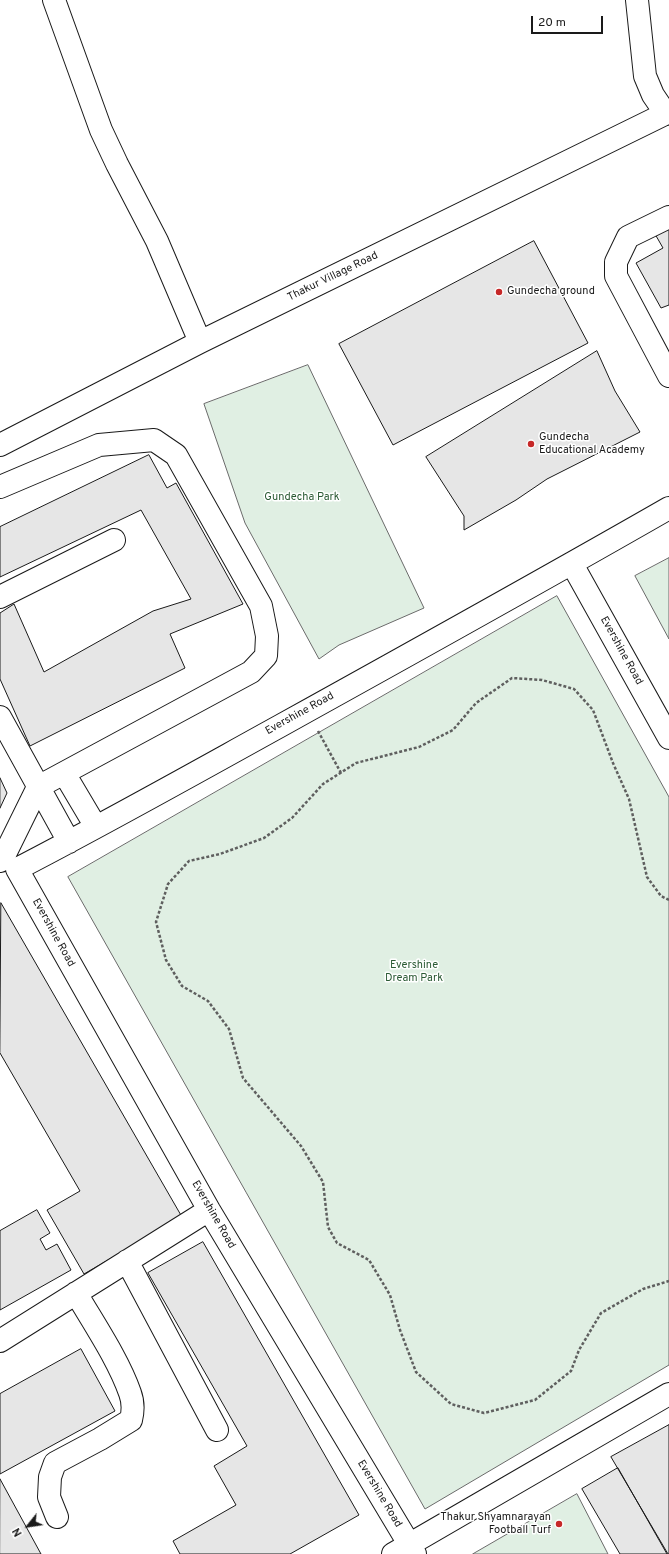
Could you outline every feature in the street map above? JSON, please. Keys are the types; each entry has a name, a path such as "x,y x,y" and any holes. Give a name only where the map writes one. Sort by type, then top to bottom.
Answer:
{"street":[{"path":"54,0 102,130 117,164 158,240 200,342"},
{"path":"637,0 645,76 653,95 667,113"},
{"name":"Thakur Village Road","path":"0,445 200,342 667,113"},
{"path":"669,217 628,237 616,262 616,276 669,376"},
{"path":"0,487 99,445 154,440 176,455 261,606 267,636 266,656 251,672 38,787 6,852 0,861"},
{"name":"Evershine Road","path":"669,508 572,564 69,842 17,869 209,1210 406,1551 669,1394"},
{"path":"0,597 114,540"},
{"name":"Evershine Road","path":"572,564 669,738"},
{"path":"0,717 69,842"},
{"path":"64,773 96,827"},
{"path":"0,1340 209,1210"},
{"path":"127,1261 217,1430"},
{"path":"57,1517 48,1497 50,1477 55,1463 100,1440 132,1420 133,1410 131,1394 115,1362 76,1293"}],"path":[{"path":"669,900 661,896 647,877 629,799 613,763 593,710 574,689 542,680 512,678 476,703 453,730 419,747 356,763 322,784 292,818 264,838 220,854 189,861 168,884 156,922 166,960 182,986 208,1001 229,1028 243,1078 301,1146 324,1182 328,1227 337,1243 368,1260 390,1295 400,1330 416,1372 451,1404 484,1413 535,1400 571,1371 579,1350 601,1313 643,1289 669,1281"},
{"path":"306,711 341,773"}],"green space":[{"name":"Gundecha Park","path":"308,365 424,608 339,645 319,659 245,523 204,404"},
{"path":"669,558 669,639 635,576"},
{"name":"Evershine Dream Park","path":"557,596 669,797 669,1365 425,1509 68,877"},
{"name":"Thakur Shyamnarayan Football Turf","path":"577,1494 608,1554 473,1554"}],"building":[{"path":"669,226 669,305 661,308 636,263 663,248 655,234"},
{"name":"Gundecha ground","path":"534,241 588,343 393,445 339,344"},
{"name":"Gundecha Educational Academy","path":"597,351 615,391 640,432 547,479 516,500 464,530 464,516 426,457"},
{"path":"149,455 167,488 176,483 243,604 170,634 185,668 30,746 0,679 0,613 14,604 44,672 153,611 191,599 141,510 0,577 0,527"},
{"path":"0,778 7,793 0,808"},
{"path":"1,903 182,1217 84,1274 47,1210 80,1191 0,1053"},
{"path":"37,1210 50,1233 40,1239 46,1250 57,1244 71,1270 0,1310 0,1231"},
{"path":"203,1242 359,1515 290,1554 180,1554 173,1541 236,1505 214,1466 247,1446 148,1273"},
{"path":"81,1349 115,1411 0,1474 0,1394"},
{"path":"669,1425 669,1554 668,1554 611,1457"},
{"path":"618,1468 667,1554 620,1554 582,1489"},
{"path":"0,1479 41,1554 0,1554"}],"place":[{"name":"Gundecha ground","path":"499,292"},
{"name":"Gundecha Educational Academy","path":"531,444"},
{"name":"Thakur Shyamnarayan Football Turf","path":"559,1524"}]}
